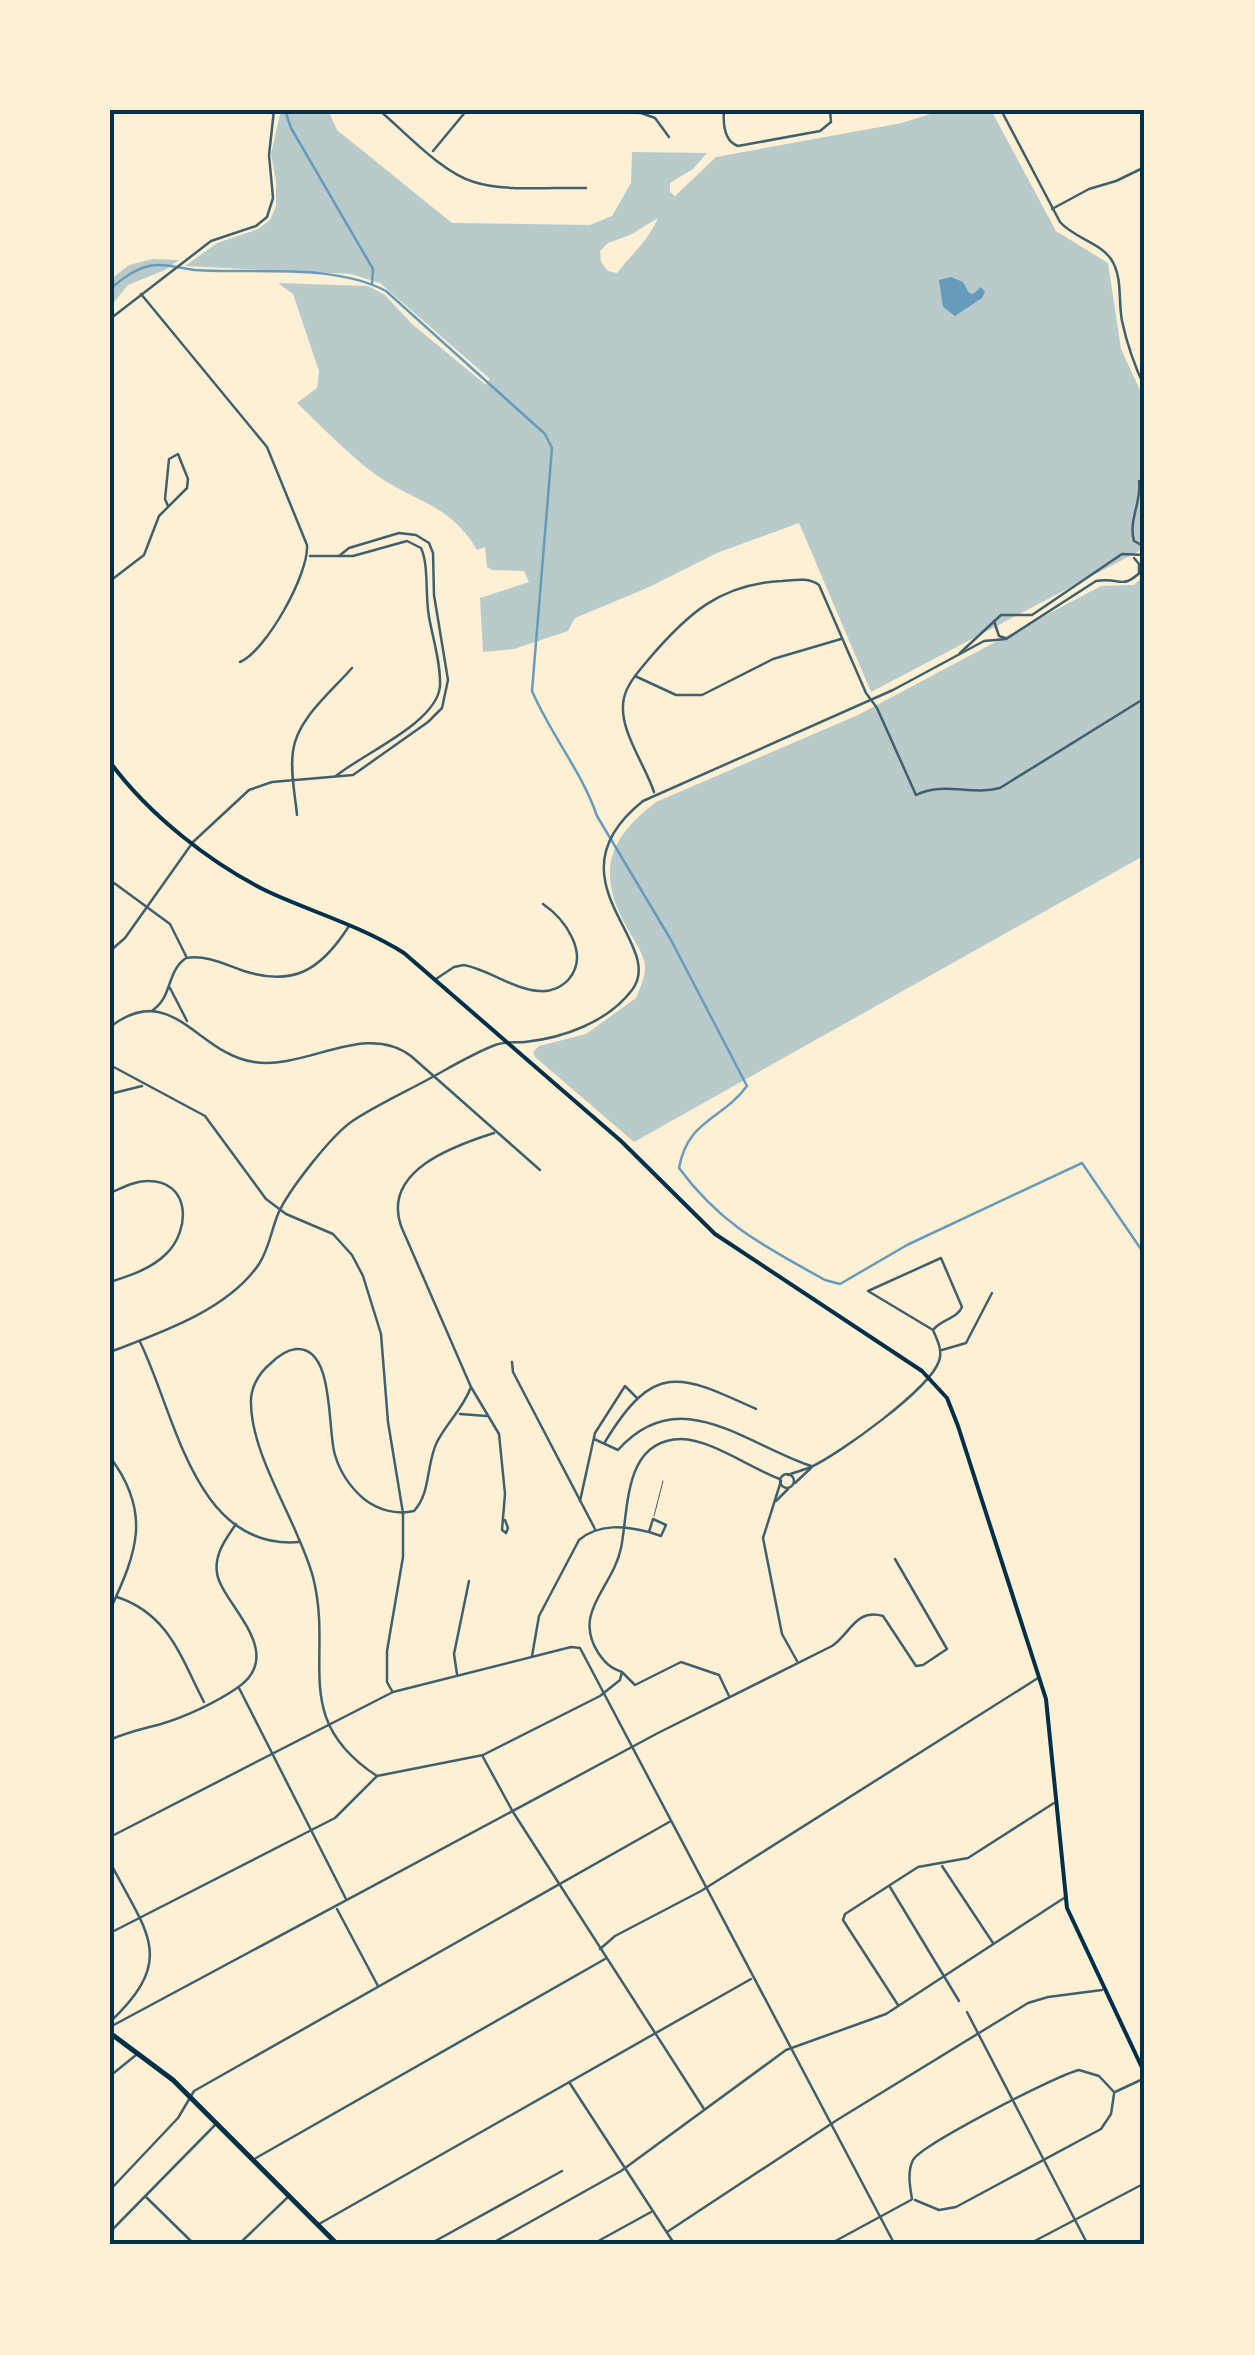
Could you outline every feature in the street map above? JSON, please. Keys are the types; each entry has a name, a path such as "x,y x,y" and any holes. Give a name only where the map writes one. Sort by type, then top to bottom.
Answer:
{"main road":[{"path":"110,762 113,772 155,813 256,885 387,942 436,979 621,1141 715,1234 928,1376 950,1404 1048,1710 1065,1897 1072,1920 1145,2076"},
{"path":"110,2028 190,2097 338,2245"}],"street":[{"path":"110,319 211,241 260,224 270,213 273,198 268,155 274,112 261,110"},
{"path":"379,110 450,170 476,183 586,188"},
{"path":"431,153 467,110"},
{"path":"553,110 642,113 655,118 670,137"},
{"path":"724,110 730,142 738,146 820,131 831,122 830,110"},
{"path":"1002,110 1052,209 1068,231 1104,252 1113,262 1123,326 1145,388"},
{"path":"1052,209 1084,191 1145,167"},
{"path":"141,294 266,447 302,529 307,556 298,586 254,654 240,662"},
{"path":"1140,375 1145,373"},
{"path":"110,581 144,556 159,516 188,484 176,454 169,459 165,499 168,506"},
{"path":"1139,481 1131,530 1134,541 1145,547"},
{"path":"110,951 125,938 193,842 248,790 294,780 344,778 369,765 436,716 446,698 448,680 429,544 411,533 350,548 338,556"},
{"path":"307,556 353,556 406,541 421,548 424,592 440,682 438,695 427,712 335,777"},
{"path":"1132,555 1139,564 1138,575"},
{"path":"956,656 994,620 1006,614 1032,615 1117,557 1145,556"},
{"path":"425,566 434,566"},
{"path":"110,1352 212,1304 246,1279 262,1260 280,1210 340,1130 360,1116 498,1043 559,1036 581,1028 613,1008 638,982 641,968 611,907 606,889 606,852 620,822 654,794 870,700 984,641 1006,639 1096,581 1124,584 1145,568"},
{"path":"654,794 623,715 624,698 635,676 698,609 724,593 761,582 814,580 819,585 916,795 939,787 984,791 1000,788 1145,698"},
{"path":"994,620 999,636 1006,639"},
{"path":"635,676 676,695 702,695 773,659 842,639"},
{"path":"296,815 292,753 300,729 352,668"},
{"path":"364,758 369,765"},
{"path":"110,880 172,926 186,958"},
{"path":"436,979 464,965 535,991 561,985 574,970 577,951 557,916 544,904"},
{"path":"110,1027 126,1016 150,1011 163,1002 174,969 186,958 211,959 265,976 288,976 322,962 350,925"},
{"path":"169,985 188,1022 210,1044 246,1060 290,1062 359,1043 384,1043 405,1052 540,1170"},
{"path":"150,1011 188,1022"},
{"path":"110,1065 205,1116 256,1188 280,1210 338,1238 352,1255 367,1286 383,1346 388,1422 403,1513 403,1557 387,1651 387,1682 393,1692"},
{"path":"110,1073 112,1093 144,1086"},
{"path":"494,1133 418,1168 400,1191 396,1207 471,1387 498,1430 504,1520"},
{"path":"110,1194 142,1180 159,1182 175,1192 185,1214 178,1238 162,1258 110,1282"},
{"path":"775,1502 812,1466 877,1424 938,1366 940,1350 933,1330 868,1291 941,1258 962,1307 933,1330"},
{"path":"940,1350 966,1343 992,1293"},
{"path":"140,1341 158,1378 186,1461 209,1496 236,1524 266,1541 301,1542"},
{"path":"377,1776 348,1754 328,1724 318,1669 317,1596 301,1542 261,1449 251,1404 260,1375 279,1356 293,1350 310,1353 323,1369 332,1444 346,1480 371,1504 403,1513 414,1511 422,1502 437,1441 459,1414 471,1387"},
{"path":"512,1362 512,1372 596,1530"},
{"path":"605,1443 637,1398 668,1383 697,1382 756,1409"},
{"path":"580,1502 594,1438 625,1386 637,1398"},
{"path":"459,1414 488,1417"},
{"path":"594,1438 618,1450 648,1424 668,1418 692,1418 812,1466"},
{"path":"730,1697 719,1675 680,1662 635,1685 605,1663 589,1639 597,1597 616,1563 632,1474 654,1447 669,1441 690,1440 780,1480 784,1487 791,1486"},
{"path":"110,1457 133,1497 138,1523 133,1554 110,1610"},
{"path":"798,1663 782,1634 764,1557 765,1522 780,1480 812,1466"},
{"path":"788,1475 793,1478 791,1486"},
{"path":"532,1657 539,1616 576,1544 588,1533 623,1525 662,1536 666,1525 653,1520 648,1532"},
{"path":"110,1740 140,1727 165,1723 204,1704 238,1687 252,1670 254,1648 246,1621 220,1582 216,1564 220,1548 236,1524"},
{"path":"110,2028 838,1642 858,1618 873,1613 887,1620 916,1666 924,1666 948,1650 896,1559"},
{"path":"457,1676 456,1646 469,1581"},
{"path":"116,1597 139,1605 160,1622 204,1704"},
{"path":"110,1837 393,1692 579,1648 896,2245"},
{"path":"110,1933 335,1818 377,1776 482,1756 605,1692 620,1680 622,1672"},
{"path":"600,1949 615,1936 706,1888 1039,1677"},
{"path":"238,1687 347,1900"},
{"path":"482,1756 558,1884 704,2109"},
{"path":"898,2006 844,1916 918,1867 968,1858 1056,1801"},
{"path":"110,2190 178,2118 194,2091 671,1821"},
{"path":"110,1862 149,1945 148,1975 110,2028"},
{"path":"941,1864 994,1944"},
{"path":"889,1885 959,2001"},
{"path":"489,2245 625,2168 790,2048 862,2024 898,2006 1065,1897"},
{"path":"335,1906 378,1987"},
{"path":"254,2160 606,1959"},
{"path":"318,2225 752,1978"},
{"path":"667,2232 832,2124 1035,2000 1103,1990"},
{"path":"967,2012 1088,2245"},
{"path":"110,2076 138,2054"},
{"path":"1079,2070 1099,2076 1114,2092 1112,2114 1104,2126 956,2207 939,2210 912,2199 910,2172 921,2150 1079,2070"},
{"path":"1114,2092 1145,2076"},
{"path":"568,2080 675,2245"},
{"path":"110,2232 217,2123"},
{"path":"428,2245 562,2171"},
{"path":"1027,2245 1145,2183"},
{"path":"238,2245 289,2196"},
{"path":"146,2197 194,2245"},
{"path":"828,2245 912,2199"},
{"path":"591,2245 653,2211"}],"lane":[{"path":"653,1520 663,1480"}],"shaded area":[{"path":"281,110 328,110 337,130 452,223 590,225 612,216 631,183 632,152 707,153 693,169 670,183 670,192 675,196 716,157 902,123 943,110 991,110 1056,231 1108,263 1121,349 1145,401 1145,548 871,692 799,523 717,553 575,618 568,631 514,649 483,652 480,598 529,582 524,571 487,567 485,547 477,550 442,512 372,472 297,403 317,388 319,371 293,294 278,283 368,286 385,295 412,324 486,385 490,379 380,283 351,274 185,266 217,243 258,229 270,220 276,206 271,154","holes":["658,218 617,273 608,271 601,262 600,251"]},
{"path":"153,259 179,260 128,285 110,307 110,280 129,265"},
{"path":"1145,574 1145,855 634,1142 535,1057 533,1052 539,1046 586,1034 636,998 644,961 616,905 610,871 618,842 656,802 858,715 1101,586 1134,585"}],"water":[{"path":"951,277 963,282 969,293 981,287 985,292 955,316 943,307 939,280"}],"waterway":[{"path":"285,110 291,128 373,269 372,284"},
{"path":"110,289 133,272 155,265 195,270 318,273 365,282 386,291 545,434 552,448 532,691 597,816 671,940 747,1086 698,1129 683,1152 679,1168 711,1205 763,1245 825,1280 840,1284 907,1245 1082,1163 1145,1255"}]}
